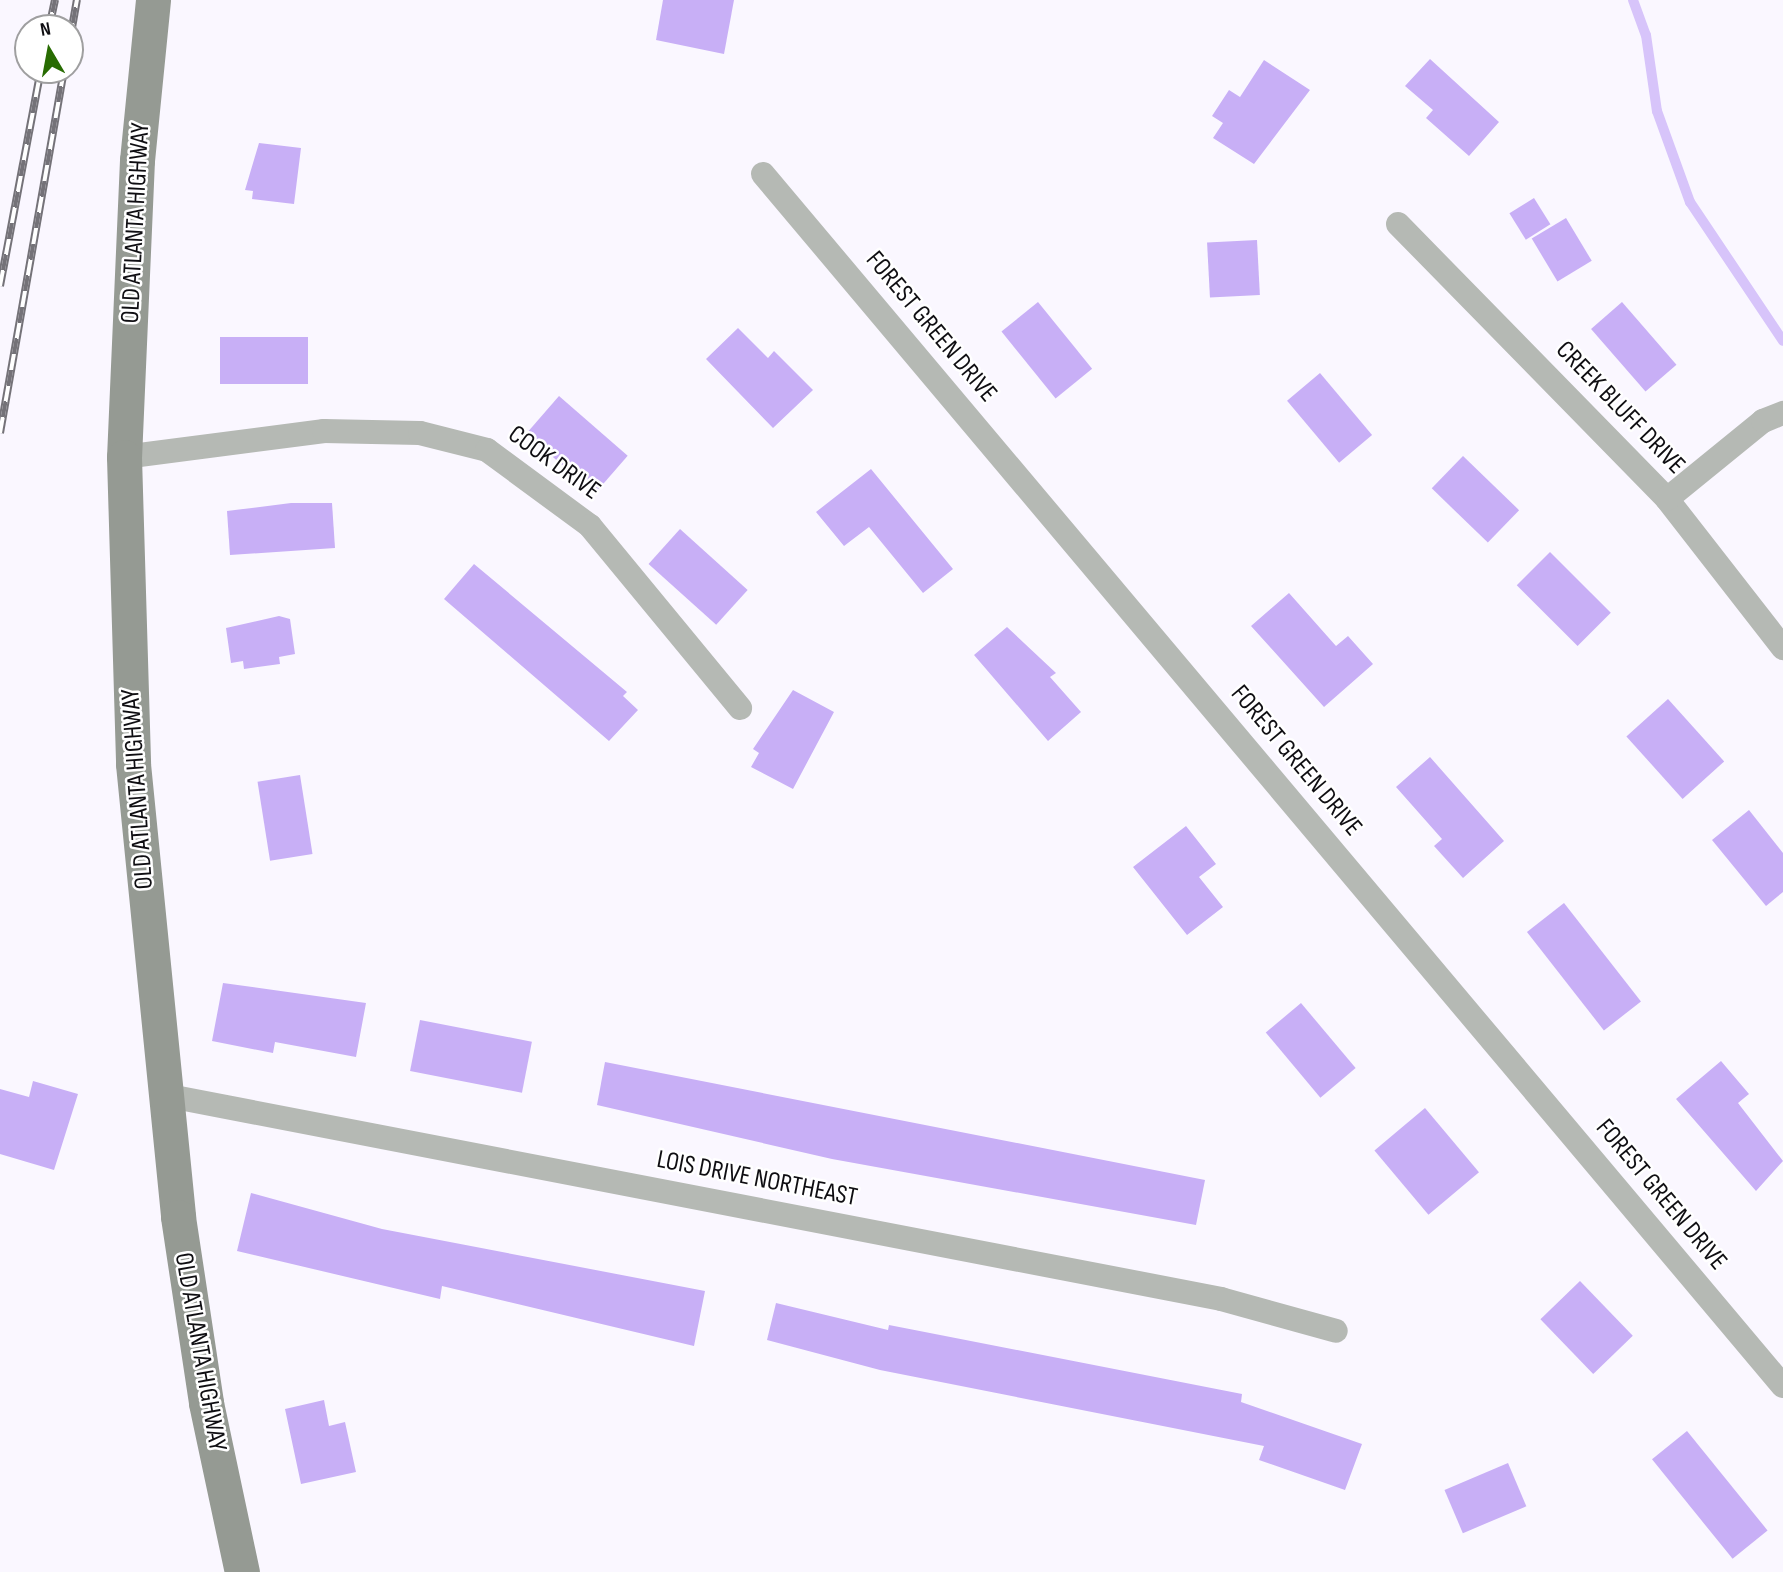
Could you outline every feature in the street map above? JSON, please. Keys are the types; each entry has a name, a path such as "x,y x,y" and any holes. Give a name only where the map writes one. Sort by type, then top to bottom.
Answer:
{"street":[{"name":"OLD ATLANTA HIGHWAY","path":"153,0 137,160 124,457 133,764 164,1095 206,1403 242,1572"},
{"name":"FOREST GREEN DRIVE","path":"763,174 1783,1386"},
{"name":"CREEK BLUFF DRIVE","path":"1398,224 1667,499 1783,648"},
{"path":"1667,499 1763,421 1783,413"},
{"name":"COOK DRIVE","path":"124,457 324,431 420,433 487,450 590,526 740,708"},
{"name":"LOIS DRIVE NORTHEAST","path":"164,1095 1221,1298 1336,1331"}],"building":[{"path":"663,0 734,0 724,54 656,40"},
{"path":"1430,59 1499,122 1469,156 1426,118 1433,110 1405,86"},
{"path":"1264,60 1310,90 1254,164 1213,138 1223,123 1212,116 1229,90 1240,97"},
{"path":"259,143 301,148 294,204 252,199 253,191 245,190"},
{"path":"1534,198 1550,224 1526,240 1509,213"},
{"path":"1566,218 1592,261 1557,281 1532,239"},
{"path":"1257,240 1260,295 1210,298 1207,243"},
{"path":"1038,302 1092,369 1056,398 1001,332"},
{"path":"1622,302 1676,365 1646,392 1591,329"},
{"path":"738,328 768,358 774,351 813,390 773,428 706,359"},
{"path":"220,337 308,337 308,384 220,384"},
{"path":"1320,373 1372,435 1339,463 1287,401"},
{"path":"559,396 628,456 595,493 526,434"},
{"path":"1463,456 1519,510 1488,543 1432,488"},
{"path":"871,469 953,569 923,593 869,527 844,546 816,512"},
{"path":"291,503 332,503 335,548 230,555 227,511"},
{"path":"680,529 748,590 716,625 649,564"},
{"path":"1550,552 1611,613 1578,646 1517,585"},
{"path":"474,564 627,692 623,696 638,710 609,741 444,599"},
{"path":"1289,593 1336,646 1348,636 1373,664 1324,707 1251,626"},
{"path":"279,616 290,619 295,654 279,657 280,664 244,669 243,661 231,663 226,628"},
{"path":"1007,627 1056,673 1050,677 1081,712 1048,741 974,655"},
{"path":"793,690 834,712 793,789 751,767 759,753 753,749"},
{"path":"1668,699 1724,761 1683,799 1626,736"},
{"path":"1430,757 1504,841 1463,878 1434,846 1442,839 1396,787"},
{"path":"300,775 313,854 270,861 258,782"},
{"path":"1749,810 1783,853 1783,892 1766,906 1712,840"},
{"path":"1186,826 1216,864 1199,877 1223,907 1187,935 1133,867"},
{"path":"1564,903 1641,1002 1604,1030 1527,932"},
{"path":"223,983 366,1003 356,1057 275,1042 273,1053 212,1041"},
{"path":"1301,1003 1356,1068 1320,1098 1266,1033"},
{"path":"420,1020 532,1042 522,1093 410,1071"},
{"path":"1721,1061 1749,1094 1738,1103 1783,1161 1756,1191 1676,1099"},
{"path":"605,1062 1205,1180 1196,1225 832,1159 597,1105"},
{"path":"33,1081 78,1094 54,1170 0,1154 0,1089 29,1097"},
{"path":"1425,1108 1479,1172 1428,1215 1374,1150"},
{"path":"251,1193 382,1229 705,1291 694,1346 442,1286 440,1299 237,1251"},
{"path":"1580,1281 1633,1336 1593,1374 1540,1319"},
{"path":"776,1303 888,1330 889,1325 1242,1394 1241,1402 1362,1444 1345,1490 1259,1460 1264,1446 880,1370 767,1340"},
{"path":"324,1400 329,1426 345,1422 356,1472 301,1484 285,1409"},
{"path":"1687,1431 1768,1530 1733,1559 1652,1459"},
{"path":"1508,1463 1526,1506 1463,1533 1444,1490"}],"waterway":[{"path":"1633,0 1646,35 1657,111 1690,202 1783,341"}],"railway":[{"path":"52,14 55,0"},
{"path":"74,14 77,0"},
{"path":"0,286 38,84"},
{"path":"0,433 62,84"}]}
